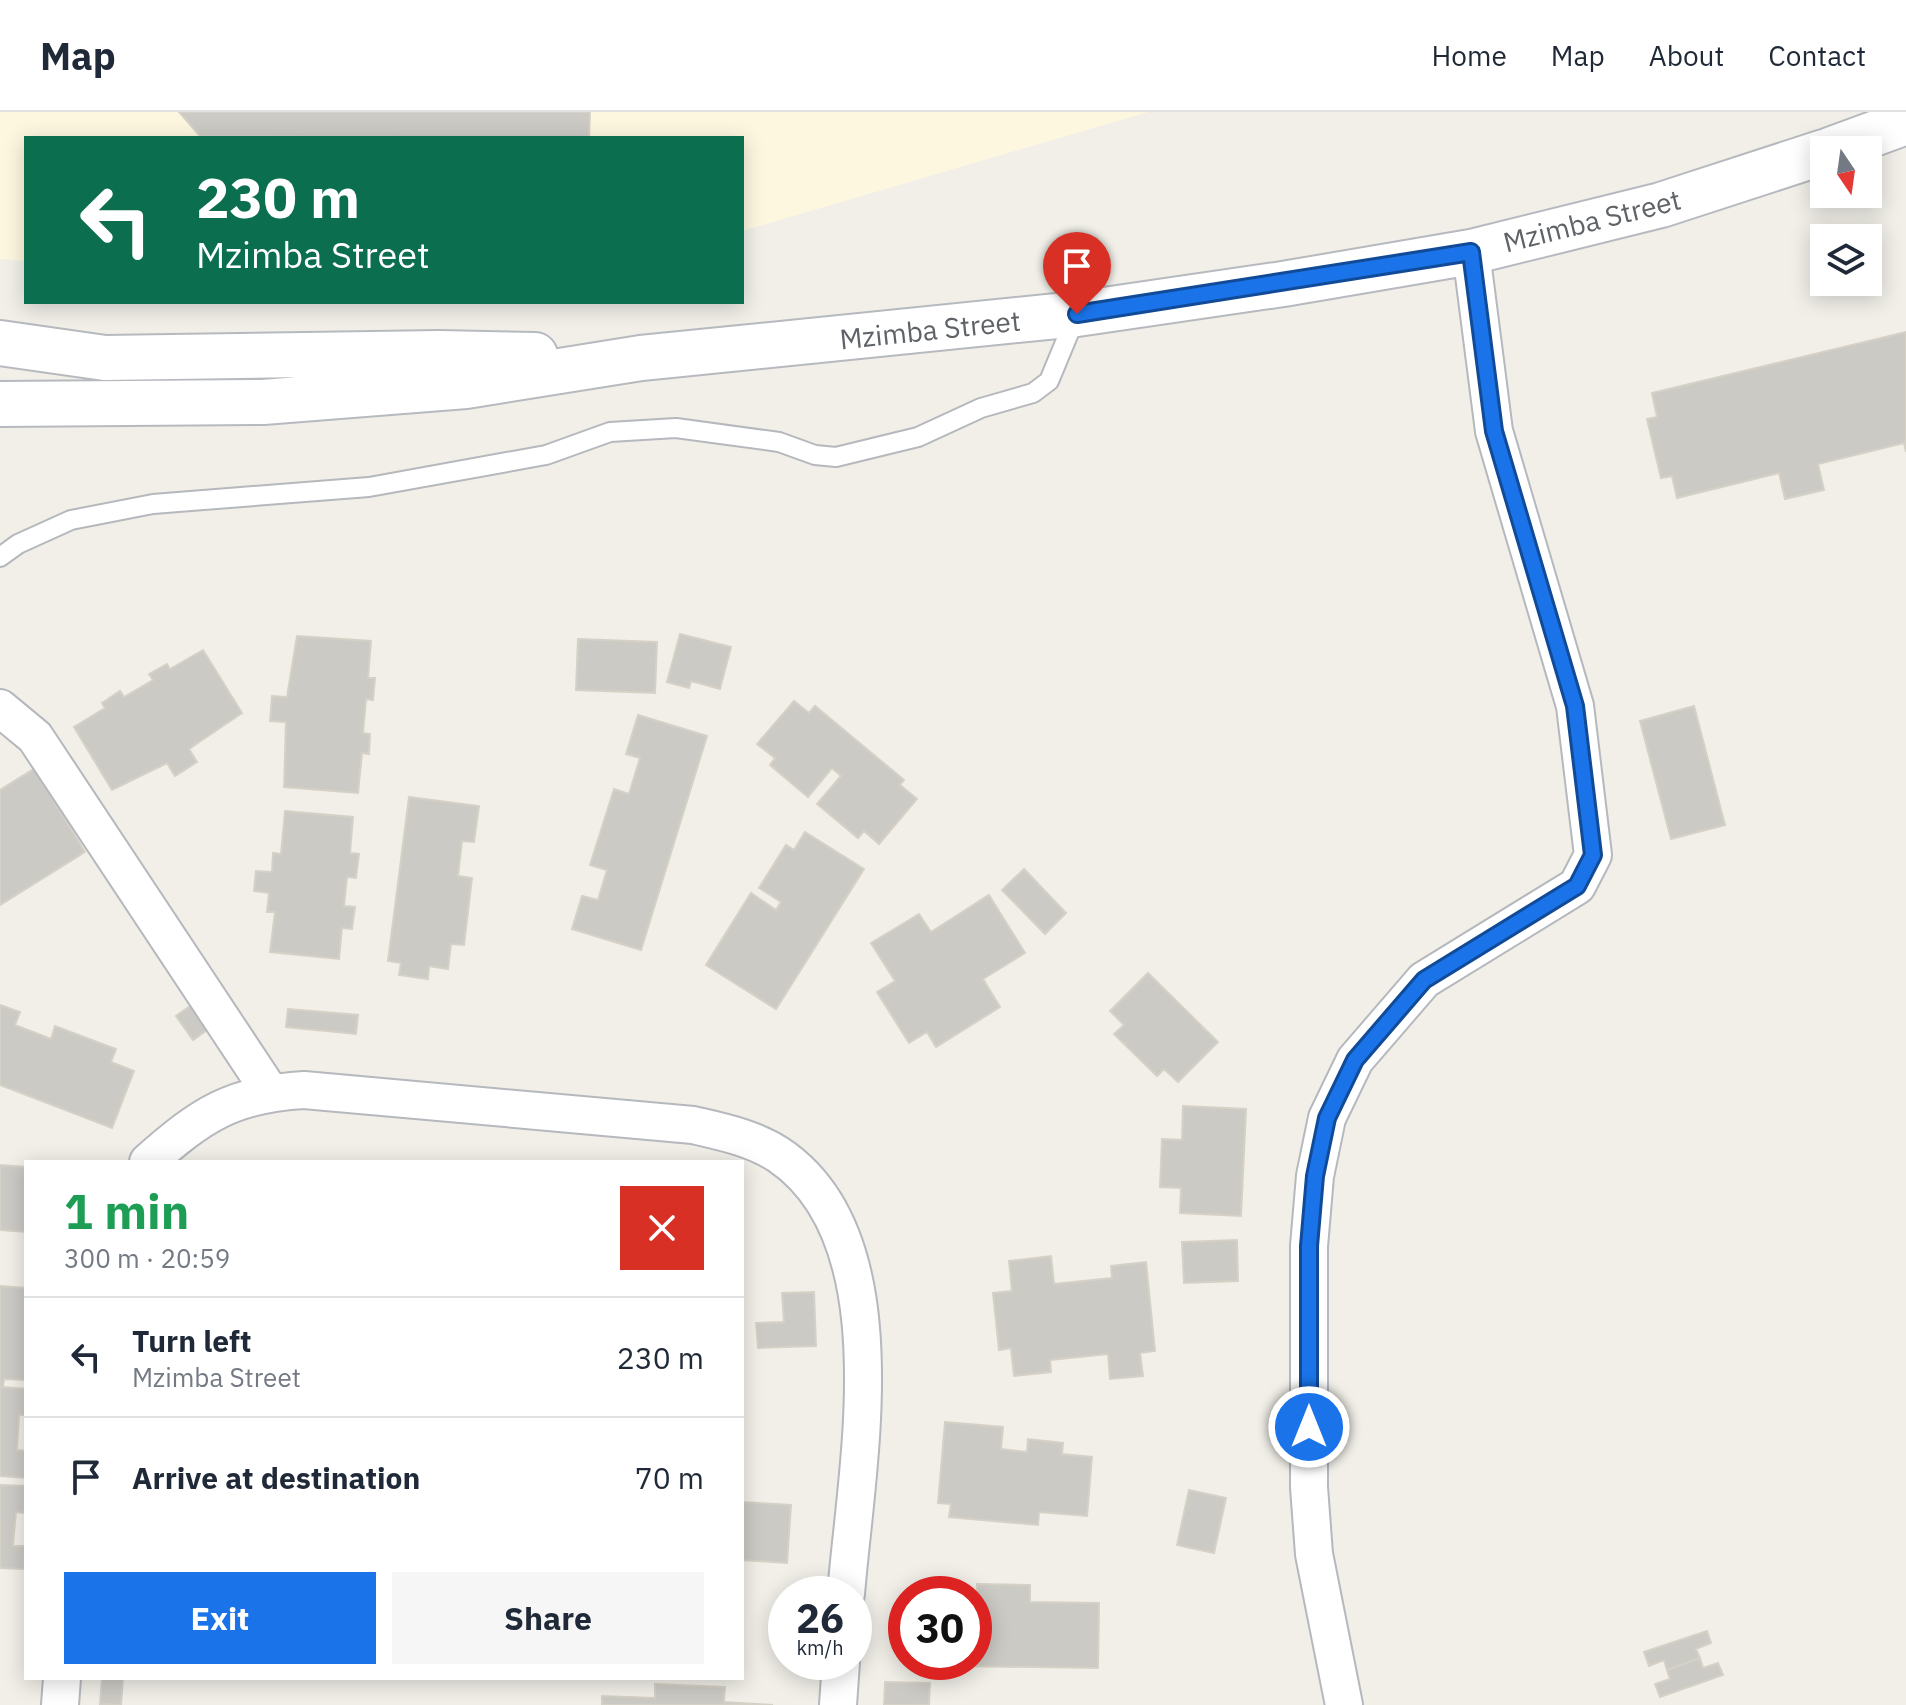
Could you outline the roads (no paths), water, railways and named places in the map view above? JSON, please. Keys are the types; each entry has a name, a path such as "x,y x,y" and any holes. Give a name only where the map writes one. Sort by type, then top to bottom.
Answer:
{"main road":[{"path":"1868,136 1906,122"},
{"name":"Mzimba Street","path":"641,358 1077,314 1471,252 1661,205 1810,157"},
{"path":"0,343 105,358 439,353 641,358"},
{"path":"0,404 263,402 466,386 641,358"}],"street":[{"path":"1344,1705 1314,1554 1309,1487 1309,1246 1315,1176 1327,1118 1355,1060 1424,980 1577,886 1593,855 1575,706 1494,431 1471,252"},
{"path":"0,708 35,737 270,1092"},
{"path":"151,1160 216,1110 251,1095 304,1090 693,1125 741,1136 780,1156 812,1186 837,1221 853,1261 863,1379 847,1576"},
{"path":"60,1705 62,1680"},
{"path":"838,1705 840,1680"}],"lane":[{"path":"0,557 18,544 71,520 153,504 290,495 384,484 546,455 610,432 676,428 779,442 836,457 918,437 981,408 1033,393 1049,381 1077,314"}]}
